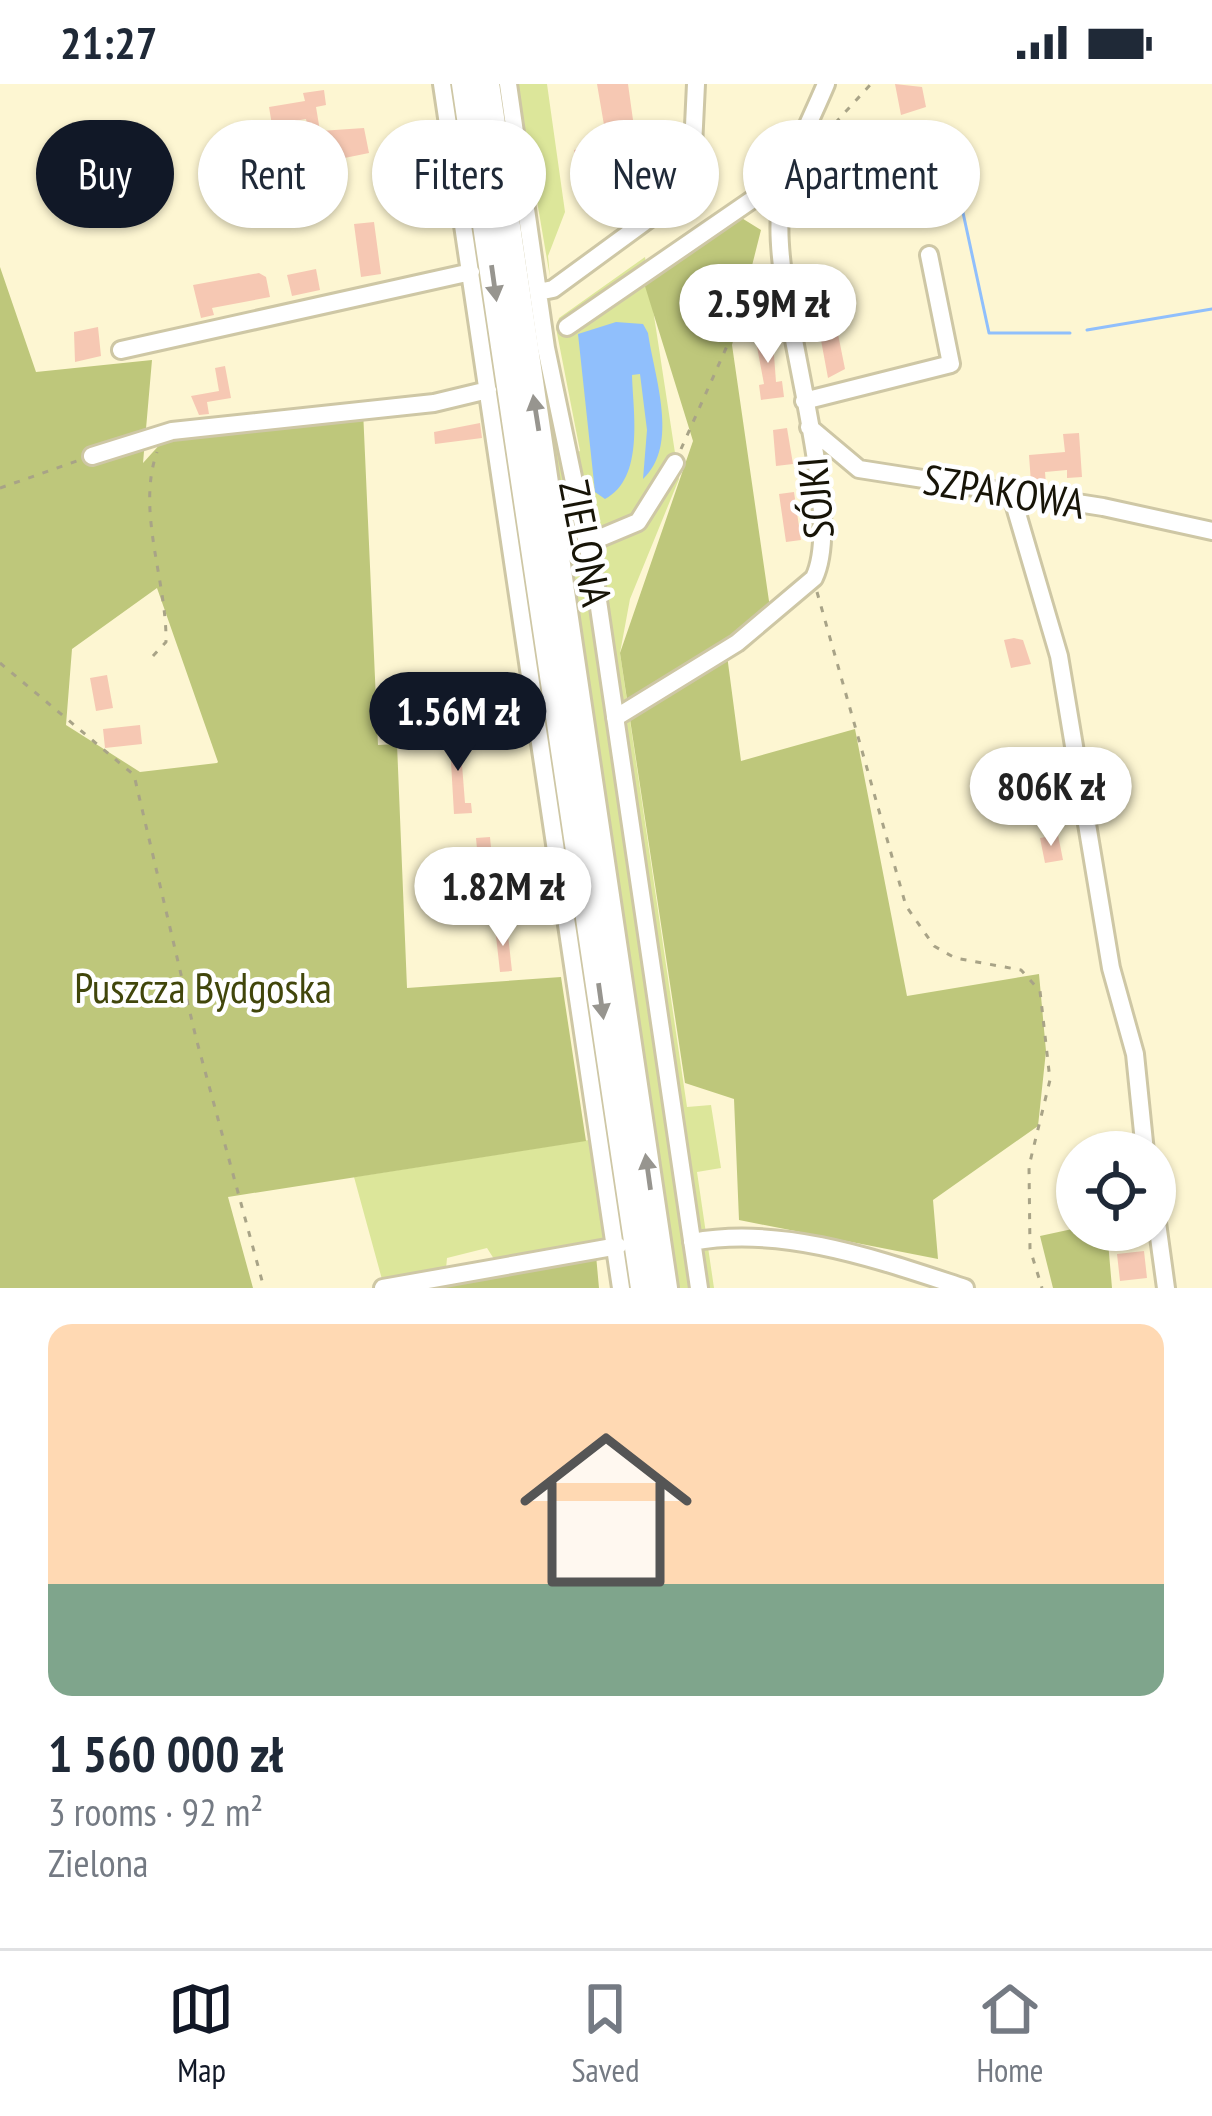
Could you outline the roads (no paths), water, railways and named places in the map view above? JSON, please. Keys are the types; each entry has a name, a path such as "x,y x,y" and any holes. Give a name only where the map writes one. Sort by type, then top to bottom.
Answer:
{"highway":[{"path":"464,84 643,1288"},
{"path":"487,84 665,1288"}],"street":[{"name":"ZIELONA","path":"442,84 621,1288"},
{"name":"ZIELONA","path":"508,84 538,292 588,543 699,1288"},
{"path":"538,292 553,289 692,188 697,84"},
{"name":"SÓJKI","path":"811,120 826,84"},
{"path":"567,327 743,206"},
{"name":"SÓJKI","path":"615,718 736,643 814,578 822,541 779,228"},
{"path":"804,401 951,364 929,255"},
{"path":"121,350 471,272"},
{"path":"92,456 179,430 434,403 488,390"},
{"name":"SZPAKOWA","path":"808,427 859,469 1212,531"},
{"path":"588,543 638,522 651,510 675,463"},
{"path":"1011,494 1059,656 1111,968 1135,1054 1143,1131"},
{"path":"692,1242 745,1235 781,1240 889,1263 965,1288"},
{"path":"383,1288 618,1246"},
{"path":"1161,1251 1166,1288"}],"water":[{"path":"616,322 643,324 648,333 662,429 654,465 643,479 647,430 640,374 632,375 631,460 618,489 605,499 595,492 578,334"}],"waterway":[{"path":"966,228 989,333 1070,333"},
{"path":"1087,330 1212,309"}],"park label":[{"name":"Puszcza Bydgoska","path":"203,987"}]}
